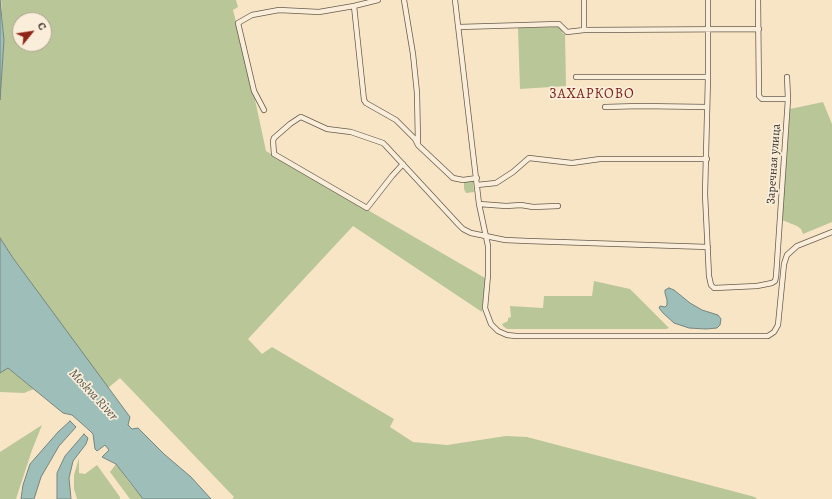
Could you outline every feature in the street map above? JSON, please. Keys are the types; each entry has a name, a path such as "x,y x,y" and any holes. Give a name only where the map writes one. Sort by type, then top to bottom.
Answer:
{"street":[{"path":"264,110 254,91 238,23 252,15 279,10 319,12 378,0"},
{"path":"404,0 413,54 417,94 418,145"},
{"path":"456,0 479,204 488,246 488,275 485,308 488,318 494,328 502,334 516,336 768,336 774,332 778,325 784,264 787,256 792,249 797,246 832,232"},
{"path":"584,0 584,30"},
{"path":"403,164 368,208 274,154 273,141 274,138 290,124 301,117 327,129 351,132 383,143 403,164 463,229 471,232 505,240 708,246 705,194 708,0"},
{"path":"758,0 759,96 762,99 788,99 787,77"},
{"path":"354,6 364,100 369,106 388,114 396,120 415,139 418,145 453,178 463,180 477,178"},
{"path":"459,28 560,24 567,32 584,30 759,29"},
{"path":"576,77 708,77"},
{"name":"Заречная улица","path":"708,246 709,276 711,285 714,288 757,286 775,281 782,210 788,99"},
{"path":"605,107 707,107"},
{"path":"477,185 496,183 513,172 530,158 572,163 600,159 706,158"},
{"path":"479,204 506,206 521,205 533,207 558,206"}],"green space":[{"path":"1,0 236,0 238,7 233,10 251,81 266,151 485,278 482,312 353,226 248,339 262,354 272,347 394,419 390,427 413,442 447,445 506,436 527,437 755,497 757,499 232,499 234,497 120,378 108,388 0,238 0,100 4,40"},
{"path":"561,27 563,34 565,34 566,86 520,89 518,28"},
{"path":"823,102 832,124 832,222 803,234 801,229 797,226 782,220 790,109"},
{"path":"473,180 474,192 466,193 464,189 464,181"},
{"path":"594,281 630,289 669,328 507,329 502,324 508,321 508,318 511,317 510,306 543,308 544,296 592,296"},
{"path":"8,368 34,389 24,393 0,392 0,373"},
{"path":"42,425 16,499 0,499 0,452"},
{"path":"79,458 79,473 85,474 97,465 120,499 77,499 74,489 74,475"},
{"path":"116,464 143,499 130,499 110,472"}],"water":[{"path":"0,0 4,40 0,100"},
{"name":"Moskva River","path":"0,238 13,258 130,417 128,425 132,429 138,428 164,454 191,477 211,499 143,499 116,464 102,457 109,450 105,445 97,451 95,449 93,434 72,415 63,413 8,368 0,373"},
{"path":"669,288 702,310 718,315 721,319 720,325 717,328 706,329 689,328 674,323 659,308 660,306 665,307 667,305 665,290"},
{"path":"70,421 76,427 59,446 41,477 34,499 21,499 23,485 30,464 58,432"},
{"path":"84,434 88,438 86,444 73,461 69,478 71,499 57,499 57,473 65,456"}],"district":[{"name":"ЗАХАРКОВО","path":"592,95"}]}
